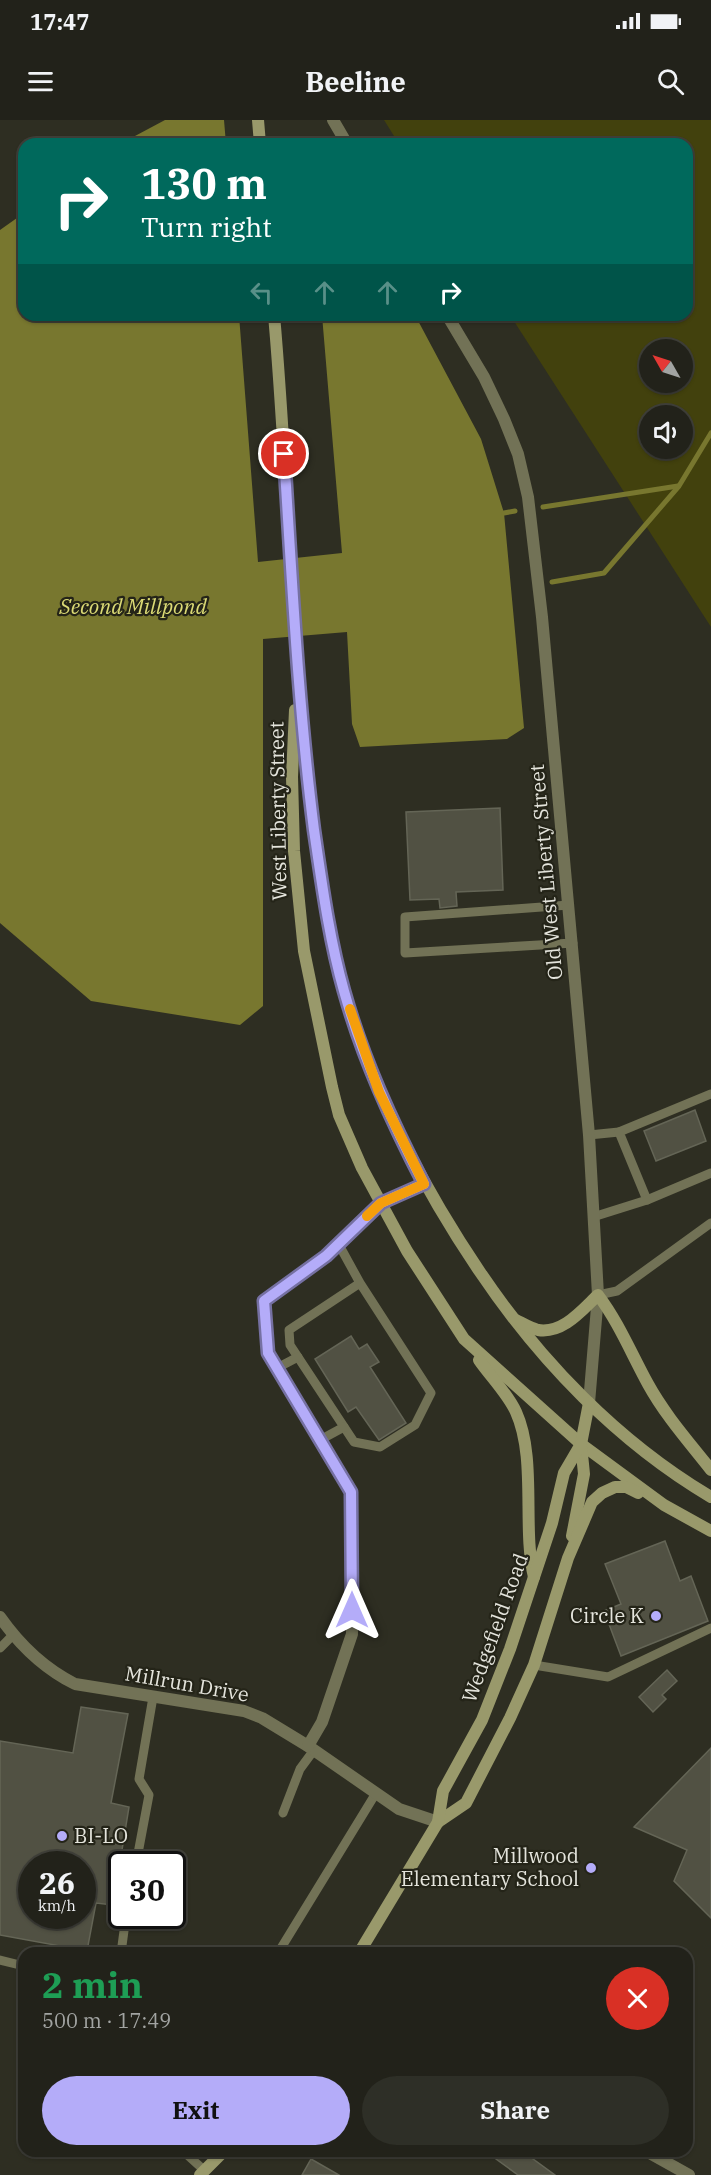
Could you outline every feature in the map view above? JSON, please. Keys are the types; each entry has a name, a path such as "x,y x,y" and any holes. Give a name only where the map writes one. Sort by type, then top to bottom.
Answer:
{"main road":[{"path":"258,120 260,138"},
{"name":"West Liberty Street","path":"274,321 297,664 320,875 337,963 379,1092 424,1184 444,1218 513,1319 589,1403 633,1442 711,1497"},
{"name":"West Liberty Street","path":"297,664 292,777 294,841 304,951 339,1114 362,1168 407,1251 464,1339 581,1444 664,1505"},
{"path":"513,1319 538,1330 552,1328 570,1321 598,1295 625,1336 648,1384 668,1416 711,1470"},
{"path":"464,1339 516,1412 526,1465 528,1554 534,1580"},
{"name":"Old West Liberty Street","path":"581,1444 589,1403"},
{"path":"568,1558 584,1474 581,1444"},
{"name":"Wedgefield Road","path":"363,1947 438,1822 443,1791 482,1720 534,1580 552,1523 564,1473 581,1444"},
{"path":"568,1558 592,1502 602,1493 615,1487 626,1487 711,1531"},
{"name":"Wedgefield Road","path":"438,1822 466,1803 510,1718 534,1665 568,1558"},
{"path":"205,2174 219,2157"}],"street":[{"path":"333,120 344,138"},
{"name":"Old West Liberty Street","path":"451,321 484,377 504,419 525,481 542,617 589,1135 598,1295 589,1403"},
{"path":"311,1748 352,1634 351,1492 268,1353 264,1301 339,1244 381,1203 424,1184"},
{"name":"Millrun Drive","path":"0,1617 13,1635 58,1676 75,1684 244,1711 262,1718 311,1748 399,1809 438,1822"},
{"path":"657,2157 689,2175"}],"lane":[{"path":"569,905 405,917 405,953 573,943"},
{"path":"589,1135 619,1132 711,1094"},
{"path":"619,1132 647,1200"},
{"path":"593,1217 647,1200 711,1173"},
{"path":"598,1295 617,1291 711,1223"},
{"path":"339,1244 360,1283 431,1394 415,1425 380,1447 354,1442 290,1345 289,1330 360,1283"},
{"path":"277,1368 298,1357"},
{"path":"320,1440 344,1427"},
{"path":"534,1665 608,1677 711,1628"},
{"path":"0,1648 13,1635"},
{"path":"138,1851 149,1795 140,1779 153,1697"},
{"path":"283,1814 300,1769 311,1748"},
{"path":"282,1947 376,1793"},
{"path":"120,1947 123,1929"},
{"path":"0,1960 18,1964"},
{"path":"189,2157 205,2174"}],"shaded area":[{"path":"384,120 711,120 711,627 514,321 693,321 693,138 395,138"}],"water":[{"path":"165,120 224,120 226,138 131,138"},
{"name":"Second Millpond","path":"18,217 18,321 239,321 258,562 342,553 323,321 418,321 481,439 504,513 524,728 507,739 360,747 352,724 347,632 263,639 263,1006 240,1025 91,1001 0,923 0,230"}],"building":[{"path":"500,808 503,890 456,892 457,906 440,908 439,899 410,900 406,812"},
{"path":"695,1110 706,1141 656,1161 644,1131"},
{"path":"351,1336 359,1349 367,1344 379,1362 370,1367 406,1423 379,1440 356,1407 348,1412 315,1359"},
{"name":"Circle K","path":"665,1541 680,1581 691,1576 708,1621 621,1656 604,1611 621,1604 605,1564"},
{"path":"667,1670 677,1681 662,1695 666,1699 653,1712 639,1697"},
{"name":"BI-LO","path":"81,1707 128,1714 111,1803 129,1807 122,1851 108,1851 108,1904 96,1903 96,1851 18,1851 18,1929 91,1929 88,1947 65,1947 0,1935 0,1741 73,1753"},
{"path":"711,1748 711,1918 674,1881 687,1850 634,1827"},
{"path":"493,2157 530,2157 555,2175 518,2175"},
{"path":"311,2159 339,2175 302,2175"}],"waterway":[{"path":"552,582 604,573 679,486 711,433"},
{"path":"543,507 678,486"},
{"path":"504,513 515,511"}],"slow traffic":[{"path":"350,1009 379,1092 424,1184 381,1203 367,1216"}],"place":[{"name":"Circle K","path":"656,1616"},
{"name":"BI-LO","path":"62,1836"},
{"name":"Millwood Elementary School","path":"591,1868"}],"route":[{"path":"284,454 297,664 307,778 327,918 344,993 368,1063 391,1119 424,1184 381,1203 326,1256 264,1301 268,1353 351,1492 352,1610"}]}
